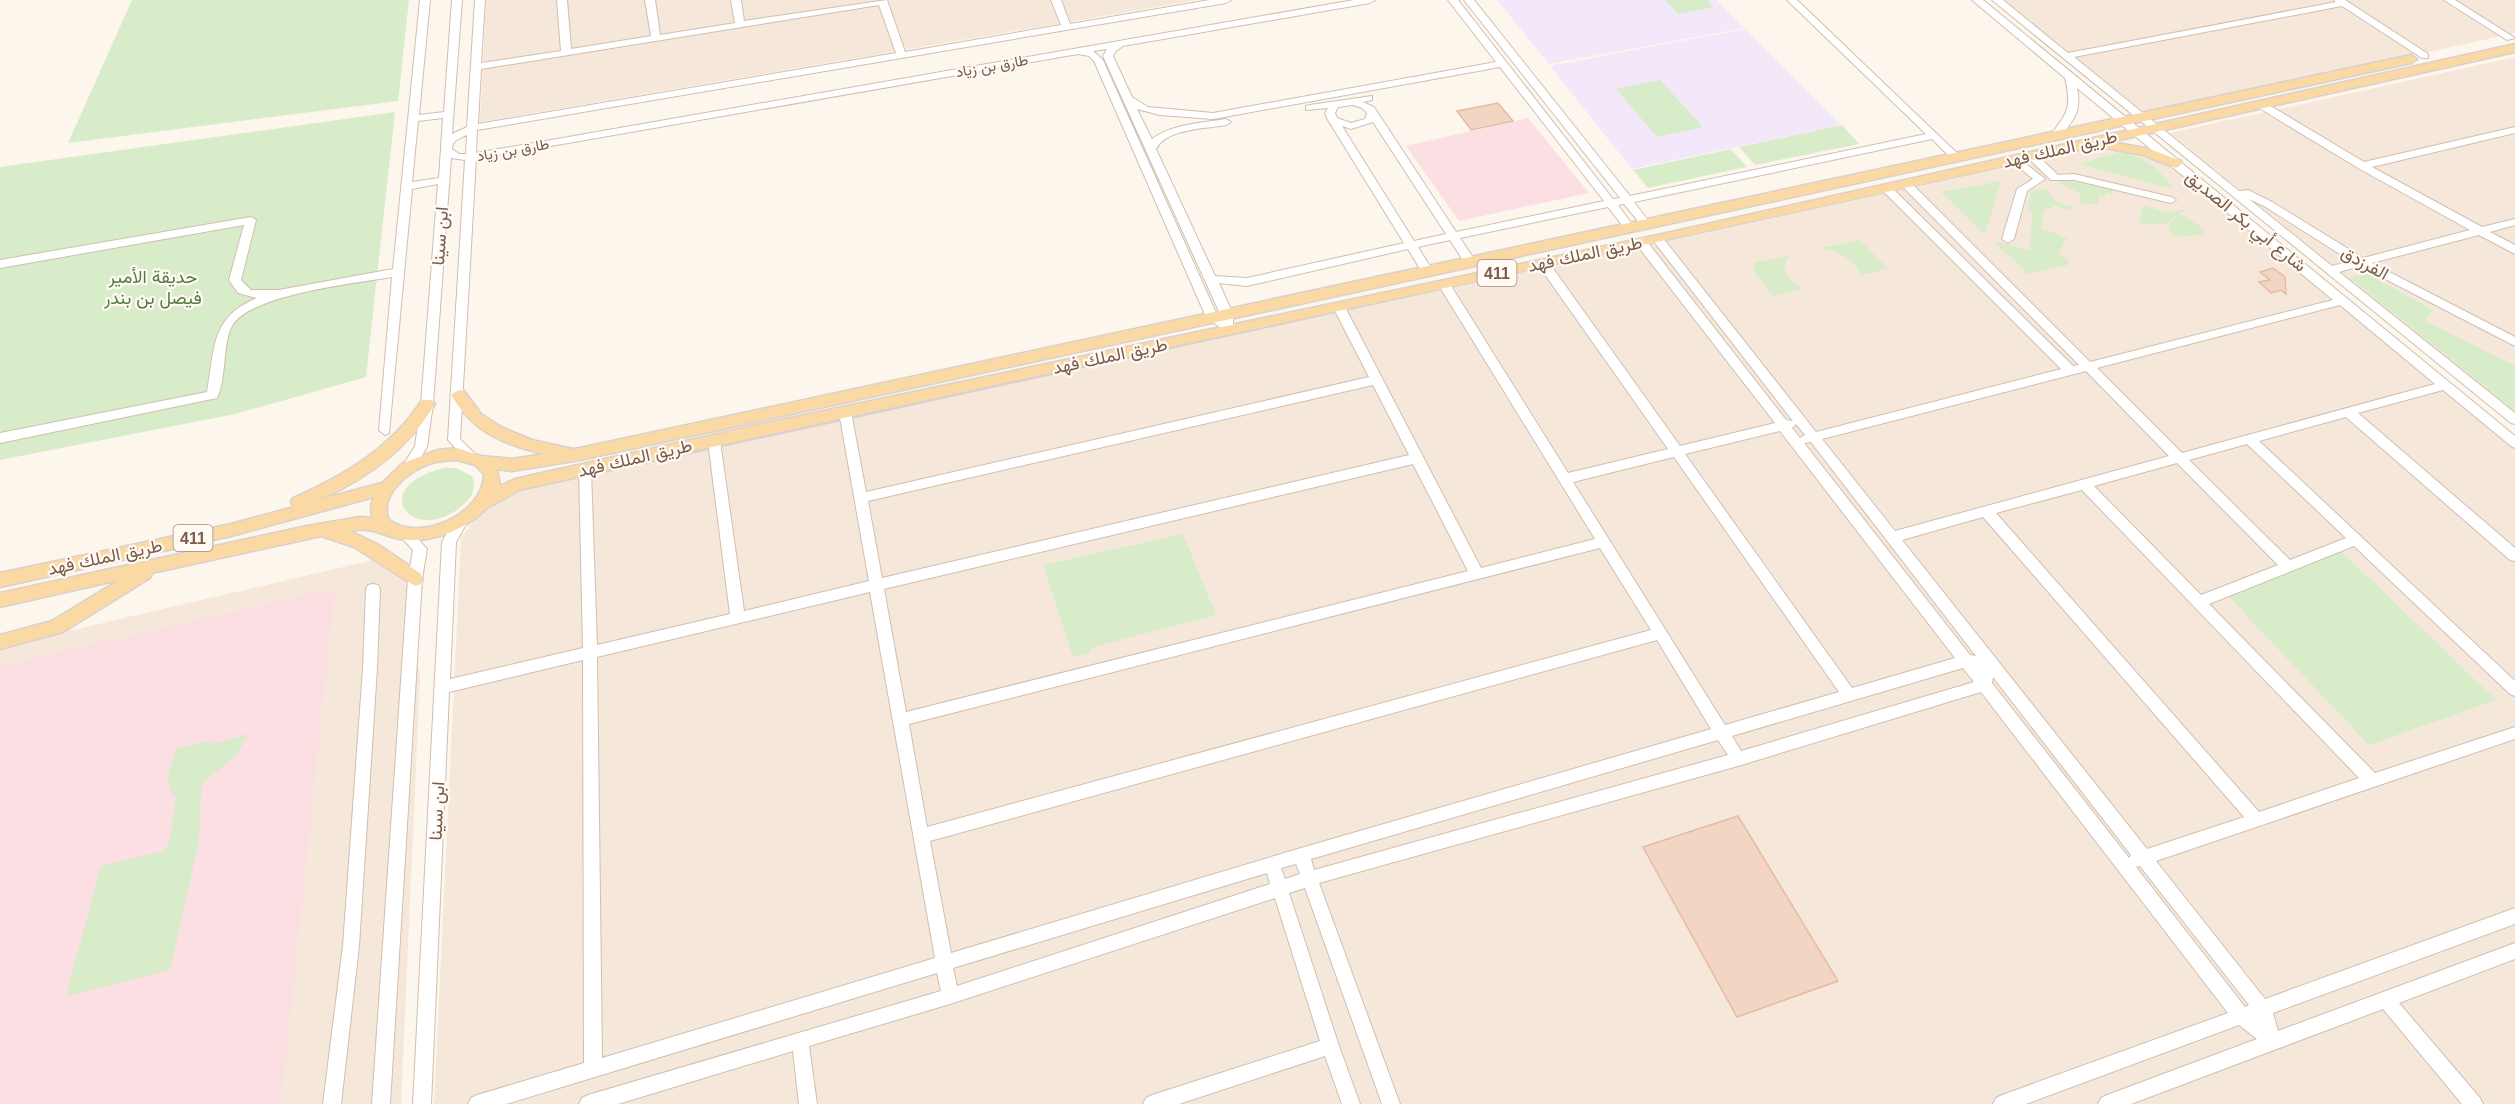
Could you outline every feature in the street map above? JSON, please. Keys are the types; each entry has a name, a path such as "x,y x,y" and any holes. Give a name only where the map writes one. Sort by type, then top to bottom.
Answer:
{"main road":[{"name":"طريق الملك فهد","path":"477,459 512,465 580,454 2425,56 2513,41"},
{"name":"طريق الملك فهد","path":"482,504 515,485 845,412 1658,239 2260,104 2513,41"},
{"path":"2084,143 2133,149 2176,164"},
{"path":"459,395 475,417 502,434 553,451 580,454"},
{"path":"231,530 321,493 372,464 417,422 427,404"},
{"name":"411","path":"384,488 408,467 440,455 477,459"},
{"path":"477,459 490,470 492,480 490,492 482,504"},
{"name":"طريق الملك فهد","path":"0,580 231,530 384,488"},
{"path":"383,525 378,514 378,502 384,488"},
{"name":"411","path":"383,525 405,534 423,534 443,530 461,522 482,504"},
{"name":"طريق الملك فهد","path":"0,600 307,532 360,523 383,525"},
{"path":"307,532 331,531 347,537 405,570 415,579"},
{"path":"0,642 57,627 132,580 177,561"}],"street":[{"path":"385,430 425,0"},
{"name":"ابن سينا","path":"408,467 421,447 427,404 457,0"},
{"name":"ابن سينا","path":"477,459 454,440 459,395 480,0"},
{"path":"562,0 566,52"},
{"path":"651,0 656,38"},
{"path":"736,0 740,25"},
{"path":"1056,0 1066,27"},
{"name":"طارق بن زياد","path":"1226,0 473,128 453,137 447,150 456,156 472,157 1370,0"},
{"path":"1454,0 1629,227"},
{"path":"1469,0 1646,224"},
{"path":"1792,0 1956,157"},
{"name":"شارع أبي بكر الصديق","path":"1977,0 2515,443"},
{"name":"شارع أبي بكر الصديق","path":"2001,0 2066,56 2515,420"},
{"path":"2449,0 2513,41"},
{"path":"476,67 883,1 901,55"},
{"path":"2066,56 2341,1 2425,56"},
{"path":"1120,44 1112,49 1108,56 1227,314 1229,330"},
{"path":"1071,52 1092,54 1098,60 1212,317 1229,330"},
{"path":"1128,99 1146,109 1160,112 1213,116 1357,90 1506,67"},
{"path":"1151,149 1157,138 1169,133 1343,102 1506,67"},
{"path":"2055,136 2074,113 2075,101 2070,77"},
{"path":"1357,90 1330,113 1427,271"},
{"path":"1323,97 1370,109 1470,262"},
{"path":"2260,104 2362,166 2515,250"},
{"path":"1333,120 1351,126 1364,124 1371,117 1370,109"},
{"path":"413,119 449,114"},
{"path":"2362,166 2515,130"},
{"path":"1211,279 1247,282 1411,245 1612,205 1933,136"},
{"path":"2031,155 2055,178"},
{"path":"2016,159 2040,179"},
{"path":"2008,239 2022,189 2040,179 2074,177 2171,200"},
{"name":"الفرزدق","path":"2218,179 2268,204 2361,262 2515,342"},
{"path":"406,186 444,180"},
{"path":"1905,183 2288,567"},
{"path":"1886,188 2070,371"},
{"path":"0,264 251,220 235,280 237,287 245,292 257,295 279,294 398,272"},
{"path":"2331,270 2515,222"},
{"path":"1658,239 2263,1010 2273,1041"},
{"path":"1641,242 2242,1017 2273,1041"},
{"path":"1543,263 1849,695"},
{"path":"1444,284 1738,759"},
{"path":"0,438 213,395 225,328 229,320 248,307 279,294"},
{"path":"1795,441 2343,301"},
{"path":"1339,307 1477,574"},
{"path":"861,498 1377,380"},
{"path":"1892,537 2445,385"},
{"path":"845,412 950,996"},
{"path":"2349,412 2515,556"},
{"path":"1564,479 1801,421"},
{"path":"2249,439 2515,690"},
{"path":"714,441 738,618"},
{"path":"443,687 1417,458"},
{"path":"585,470 590,653 593,1070"},
{"path":"2084,484 2372,781"},
{"path":"1986,511 2256,820"},
{"name":"ابن سينا","path":"422,1104 449,542 461,522"},
{"name":"ابن سينا","path":"381,1104 415,579 420,549 405,534"},
{"path":"2198,602 2356,540"},
{"path":"901,720 1603,542"},
{"path":"332,1104 351,946 370,668 373,589"},
{"path":"921,836 1660,633"},
{"path":"477,1104 944,965 1301,855 1965,661 1990,662"},
{"path":"1984,685 1990,662"},
{"path":"588,1104 950,996 1281,887 1738,759 1984,685"},
{"path":"2123,864 2515,734"},
{"path":"1301,855 1391,1104"},
{"path":"1272,864 1330,1046 1351,1104"},
{"path":"2002,1104 2515,916"},
{"path":"2107,1104 2515,951"},
{"path":"2386,1000 2474,1104"},
{"path":"800,1041 808,1104"},
{"path":"1152,1104 1191,1098 1330,1046"}],"shaded area":[{"path":"486,0 1198,0 480,122"},
{"path":"1497,0 1716,0 1744,28 1549,64"},
{"path":"2004,0 2515,0 2515,33 2146,114"},
{"path":"1745,29 1841,125 1632,169 1550,66"},
{"path":"2515,57 2515,414 2170,133"},
{"path":"1528,118 1589,193 1459,221 1406,146"},
{"path":"2095,146 2131,151 2169,163 2515,447 2515,1104 434,1104 461,538 476,517 515,488 1089,363 1493,279"},
{"path":"373,560 408,580 420,679 401,1104 0,1104 0,647"},
{"path":"335,588 281,1104 0,1104 0,666"}],"green space":[{"path":"132,0 409,0 398,101 68,143"},
{"path":"1665,0 1707,0 1714,7 1678,14"},
{"path":"1660,80 1703,127 1657,137 1616,89"},
{"name":"حديقة الأمير فيصل بن بندر","path":"395,112 366,377 235,414 0,460 0,167"},
{"path":"1842,125 1859,144 1755,165 1739,147"},
{"path":"1731,149 1747,167 1648,188 1633,170"},
{"path":"2119,152 2136,156 2149,163 2166,179 2172,189 2079,164"},
{"path":"2060,180 2108,188 2112,190 2112,194 2106,193 2105,197 2099,195 2098,205 2081,203 2079,193 2060,184"},
{"path":"2001,181 1985,234 1941,192"},
{"path":"2047,189 2056,202 2072,206 2070,211 2053,205 2052,209 2047,208 2044,211 2041,228 2067,238 2059,253 2069,261 2068,265 2028,274 1993,241 2029,250 2033,212 2027,209 2031,191"},
{"path":"2143,205 2169,213 2189,208 2163,225 2139,223"},
{"path":"2180,214 2205,229 2204,234 2182,237 2174,235 2168,228 2169,224"},
{"path":"1860,240 1888,269 1861,275 1854,264 1845,257 1821,248"},
{"path":"1791,255 1786,260 1784,271 1793,283 1802,289 1774,296 1754,272 1754,263"},
{"path":"2366,273 2433,310 2425,321 2515,366 2515,411 2350,278"},
{"path":"444,468 456,468 472,476 474,488 472,495 464,504 446,516 429,520 415,518 406,510 402,500 406,488 420,477"},
{"path":"1183,534 1216,615 1093,647 1089,653 1073,657 1043,565"},
{"path":"2341,551 2496,700 2369,745 2228,596"},
{"path":"248,734 237,755 205,781 201,791 199,841 170,970 66,996 101,866 164,851 169,843 176,797 171,791 168,779 177,748 209,741 213,744"}],"building":[{"path":"1498,103 1513,121 1471,130 1457,111"},
{"path":"2273,268 2285,277 2286,294 2281,290 2271,293 2259,282 2270,280 2260,272"},
{"path":"1738,816 1838,981 1737,1017 1643,847"}]}
